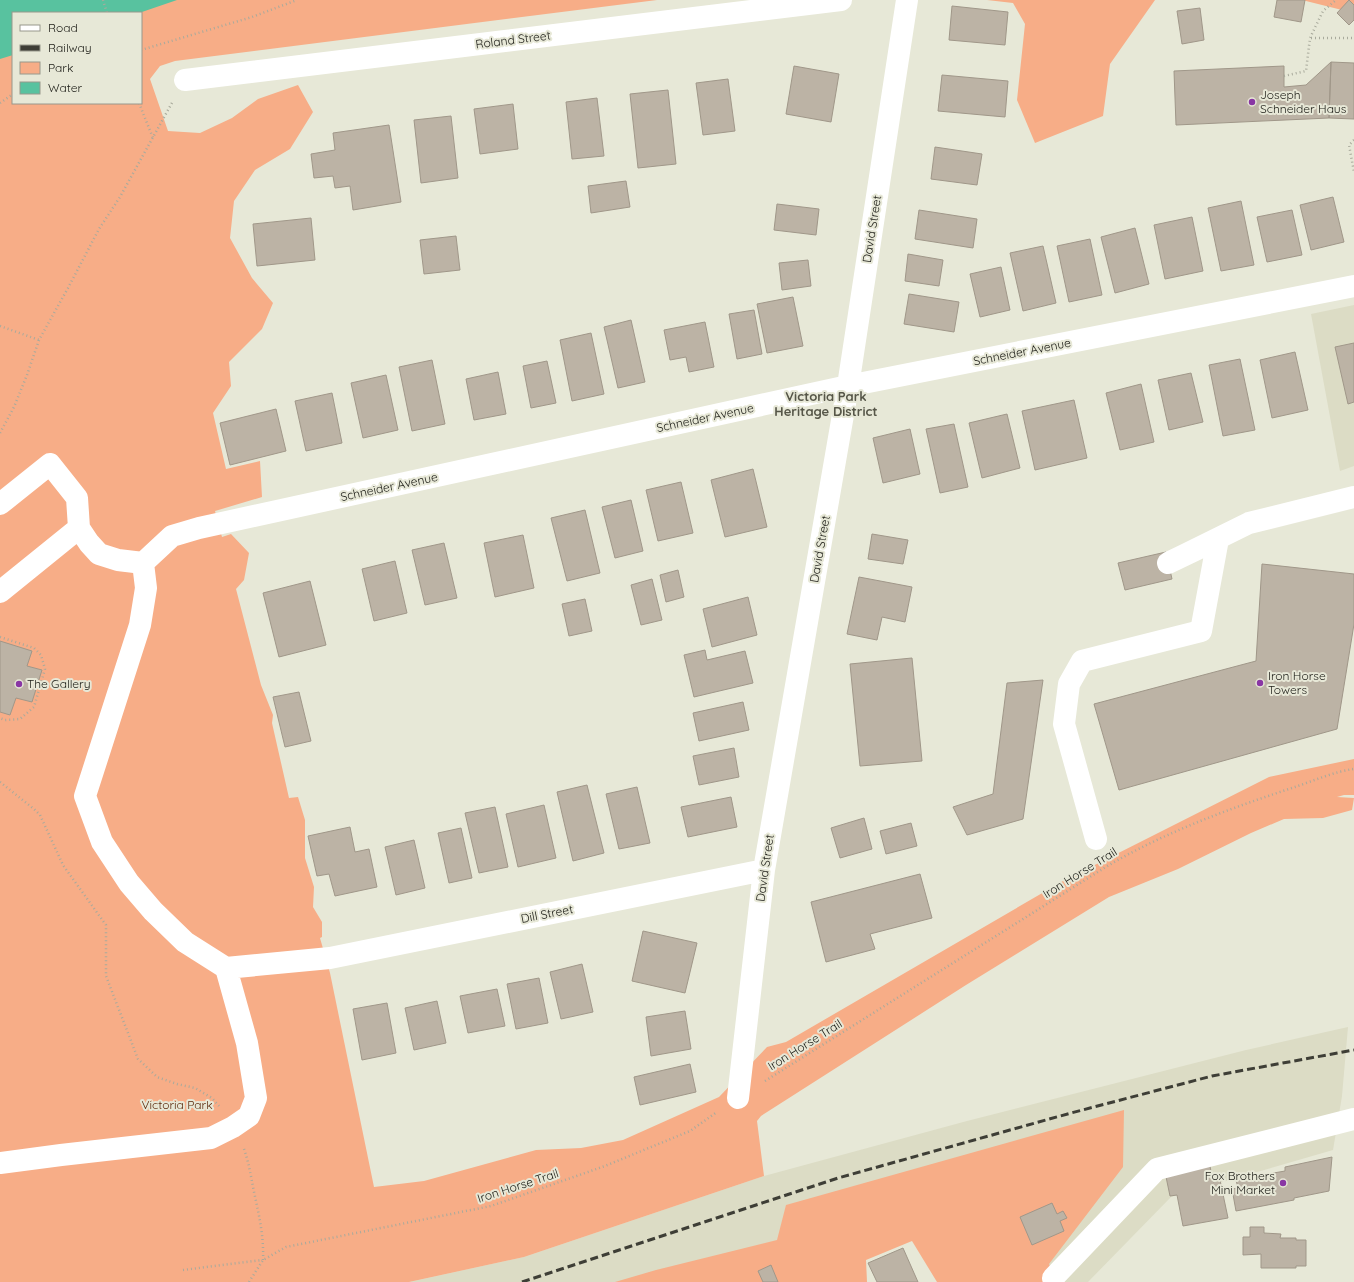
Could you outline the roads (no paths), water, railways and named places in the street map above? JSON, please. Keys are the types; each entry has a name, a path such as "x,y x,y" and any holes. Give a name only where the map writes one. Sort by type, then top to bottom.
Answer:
{"street":[{"name":"Roland Street","path":"185,80 842,0"},
{"name":"David Street","path":"738,1098 764,870 848,386 907,0"},
{"name":"Schneider Avenue","path":"143,563 172,536 199,528 848,386 1349,287"},
{"path":"0,504 50,464 77,498 79,528 89,543 99,554 118,560 143,563 146,588 140,624 85,796 102,842 128,883 153,911 185,942 226,968 247,1043 256,1098 249,1116 233,1127 211,1138 61,1155 0,1164"},
{"path":"1096,839 1064,724 1068,684 1082,661 1201,631 1218,539 1249,523 1354,498"},
{"path":"0,592 79,528"},
{"name":"Dill Street","path":"226,968 330,958 764,870"},
{"path":"1053,1278 1157,1168 1354,1119"}],"water":[{"path":"0,0 177,0 142,12 12,12 12,55 0,59"}],"railway":[{"path":"522,1282 838,1178 1071,1113 1212,1076 1354,1050"}],"place":[{"name":"Joseph Schneider Haus","path":"1252,102"},
{"name":"Iron Horse Towers","path":"1260,683"},
{"name":"The Gallery","path":"19,684"},
{"name":"Fox Brothers Mini Market","path":"1283,1183"}],"district":[{"name":"Victoria Park Heritage District","path":"826,404"}],"park label":[{"name":"Victoria Park","path":"177,1105"}]}
